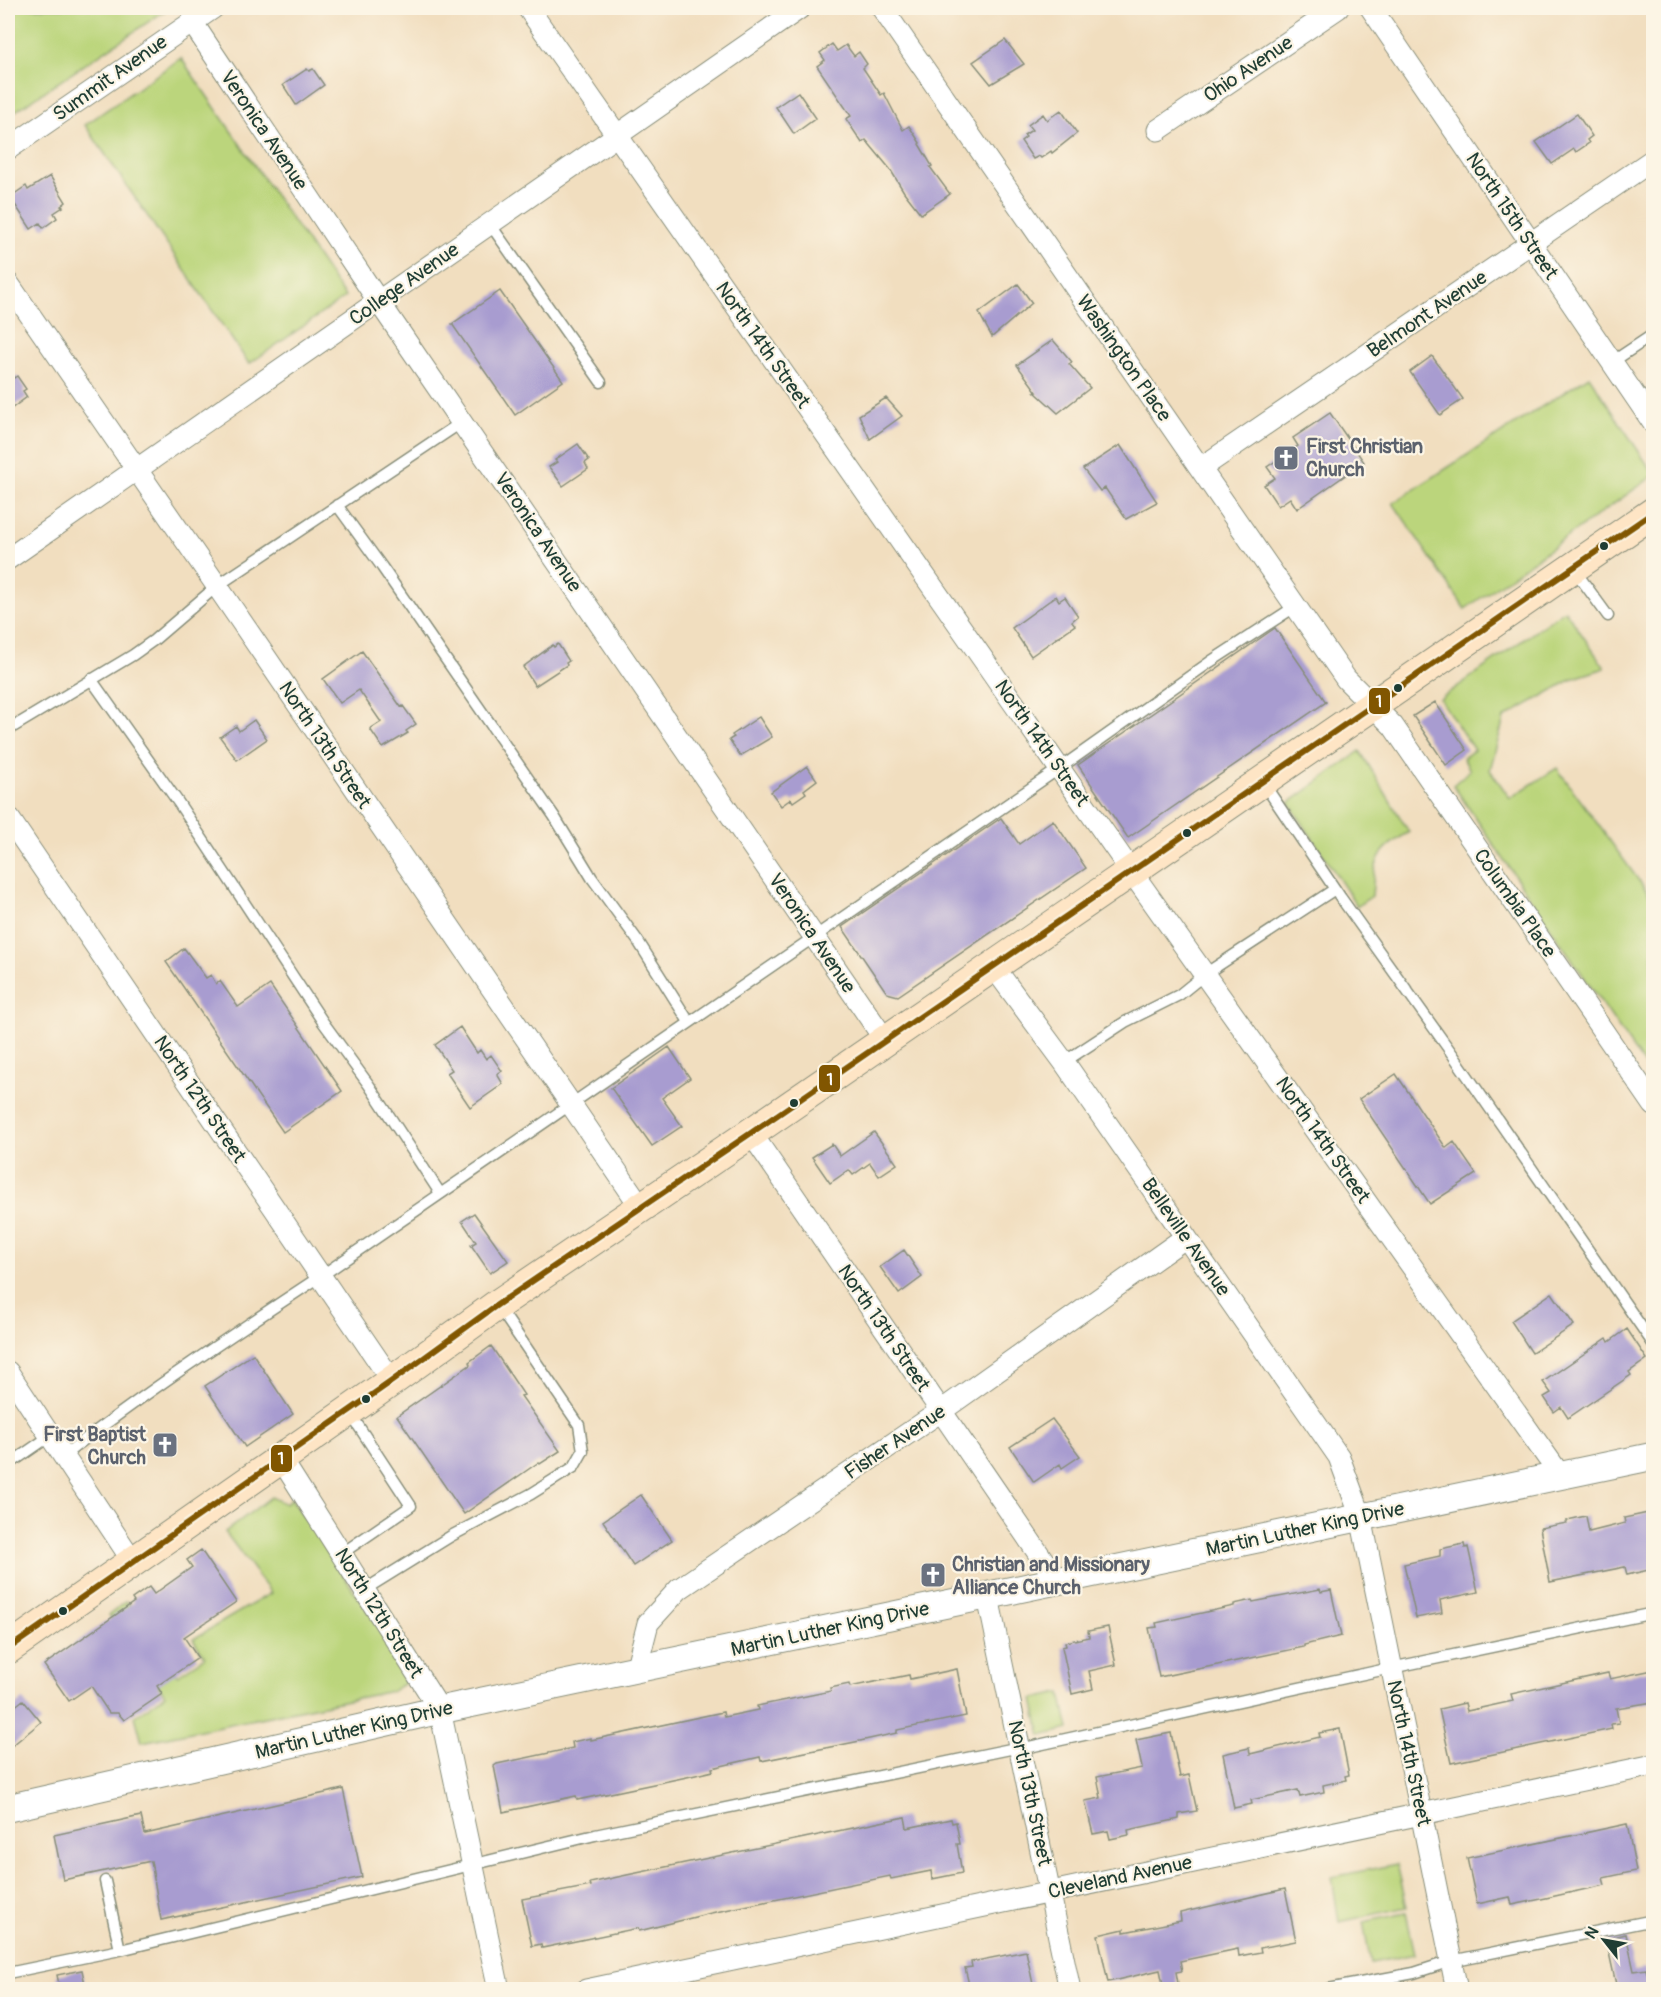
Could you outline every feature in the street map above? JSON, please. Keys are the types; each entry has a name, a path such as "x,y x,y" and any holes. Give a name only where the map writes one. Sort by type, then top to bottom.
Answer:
{"main road":[{"path":"8,1649 497,1305 752,1133 1653,512"}],"street":[{"name":"Summit Avenue","path":"8,149 213,8"},
{"name":"North 14th Street","path":"528,8 1131,871 1560,1475"},
{"name":"College Avenue","path":"8,559 800,8"},
{"name":"Washington Place","path":"882,8 1346,679 1372,704"},
{"name":"Ohio Avenue","path":"1158,130 1338,8"},
{"name":"North 15th Street","path":"1371,8 1653,424"},
{"name":"Veronica Avenue","path":"192,22 379,302 885,1040"},
{"name":"Belmont Avenue","path":"1200,468 1653,159"},
{"name":"North 13th Street","path":"8,284 218,586 641,1208"},
{"name":"Columbia Place","path":"1372,704 1393,726 1653,1105"},
{"name":"North 12th Street","path":"8,817 392,1381"},
{"name":"Belleville Avenue","path":"993,966 1064,1062 1339,1457 1360,1517"},
{"name":"North 13th Street","path":"752,1133 1058,1582"},
{"name":"Fisher Avenue","path":"636,1670 648,1623 679,1589 941,1411 1186,1237"},
{"path":"8,1372 132,1560"},
{"name":"Martin Luther King Drive","path":"8,1808 440,1710 1653,1456"},
{"name":"North 12th Street","path":"280,1457 440,1710 499,1989"},
{"name":"North 14th Street","path":"1360,1517 1457,1989"},
{"name":"North 13th Street","path":"988,1597 1071,1989"},
{"name":"Cleveland Avenue","path":"586,1989 1653,1765"}],"lane":[{"path":"490,224 601,382"},
{"path":"1611,362 1653,334"},
{"path":"8,730 133,655 218,586 462,422"},
{"path":"337,505 554,816 592,878 650,958 688,1023"},
{"path":"1573,567 1608,616"},
{"path":"63,1456 172,1376 1060,768 1210,662 1296,606"},
{"path":"91,679 178,802 323,1022 369,1085 440,1193"},
{"path":"1262,781 1653,1345"},
{"path":"1064,1062 1125,1022 1179,995 1205,974 1335,889"},
{"path":"364,1590 451,1536 531,1494 574,1467 583,1451 579,1425 497,1305"},
{"path":"342,1554 411,1506 348,1410"},
{"path":"8,1466 50,1436"},
{"path":"8,1973 120,1950 595,1835 1020,1748 1653,1613"},
{"path":"105,1881 120,1950"},
{"path":"1323,1989 1414,1973 1451,1961 1653,1920"}],"green space":[{"path":"8,8 169,8 8,116"},
{"path":"181,58 345,297 249,364 85,125"},
{"path":"1589,376 1653,476 1465,609 1393,503"},
{"path":"1565,610 1605,668 1574,678 1504,718 1490,770 1510,798 1557,768 1653,900 1653,1078 1453,785 1470,770 1463,758 1474,750 1440,699"},
{"path":"1360,751 1409,832 1390,845 1379,857 1374,873 1372,896 1357,906 1289,803"},
{"path":"271,1497 286,1504 291,1498 407,1669 405,1683 392,1691 142,1742 135,1716 165,1695 109,1615 127,1601 178,1675 205,1657 193,1639 271,1593 225,1532"},
{"path":"1061,1693 1069,1729 1041,1736 1033,1699"},
{"path":"1397,1864 1407,1907 1339,1922 1332,1877"},
{"path":"1406,1913 1415,1954 1371,1963 1363,1922"}],"building":[{"path":"1005,40 1024,64 991,84 973,62"},
{"path":"832,44 837,51 846,45 854,56 859,52 867,64 863,68 881,95 884,93 903,130 909,126 932,166 930,167 950,194 921,214 890,169 866,140 862,143 846,119 851,116 817,66 825,60 820,53"},
{"path":"307,69 309,71 313,69 324,85 296,105 283,85"},
{"path":"798,92 816,118 794,134 776,107"},
{"path":"1061,110 1077,133 1052,153 1051,151 1041,158 1039,156 1033,159 1021,141 1026,137 1024,135 1032,130 1028,125 1043,114 1047,120"},
{"path":"1577,114 1592,136 1587,140 1589,143 1576,152 1574,149 1552,164 1536,142"},
{"path":"50,176 66,202 54,213 57,218 43,228 40,223 31,229 10,197 26,186 28,190"},
{"path":"1018,284 1032,303 992,337 979,313"},
{"path":"500,291 563,381 515,415 452,324"},
{"path":"1053,340 1072,362 1069,364 1090,388 1058,413 1035,392 1037,392 1017,365"},
{"path":"1432,356 1463,399 1440,415 1410,372"},
{"path":"8,368 14,378 17,376 26,389 23,391 27,397 8,411"},
{"path":"886,398 902,416 870,439 859,415"},
{"path":"1330,413 1364,462 1297,509 1290,498 1278,506 1264,485 1275,478 1267,467 1298,446 1293,438"},
{"path":"578,444 589,460 585,463 588,469 563,486 549,467"},
{"path":"1120,445 1157,502 1126,519 1105,488 1100,491 1083,469"},
{"path":"1056,596 1059,601 1065,597 1078,616 1072,621 1075,625 1031,656 1012,628"},
{"path":"1275,628 1326,702 1128,838 1078,765"},
{"path":"558,644 569,661 567,665 535,686 523,667 553,645 554,647"},
{"path":"362,651 401,707 403,706 416,724 406,731 408,733 383,748 370,729 381,722 359,690 340,703 323,679"},
{"path":"1435,702 1467,750 1446,765 1413,716"},
{"path":"759,717 772,737 740,756 729,740 734,737 732,735"},
{"path":"254,720 267,739 237,760 220,737 236,726 239,731"},
{"path":"807,766 817,780 804,790 806,793 793,802 791,799 781,806 771,792"},
{"path":"1001,818 1019,844 1053,820 1086,868 898,996 887,993 842,927"},
{"path":"184,948 206,978 211,975 216,984 220,981 238,1007 270,985 342,1091 283,1132 166,962"},
{"path":"460,1027 477,1053 480,1050 486,1059 491,1055 502,1071 497,1074 503,1084 470,1107 447,1073 452,1070 435,1045"},
{"path":"669,1047 690,1078 662,1098 682,1126 652,1146 611,1088"},
{"path":"1396,1074 1446,1148 1454,1142 1476,1174 1430,1204 1359,1099"},
{"path":"874,1132 897,1164 879,1176 870,1163 853,1175 849,1170 830,1183 812,1157 832,1144 840,1156"},
{"path":"474,1213 508,1261 490,1273 471,1245 476,1242 462,1221"},
{"path":"904,1250 922,1277 899,1294 880,1267"},
{"path":"1552,1293 1574,1325 1532,1353 1511,1321"},
{"path":"1627,1329 1647,1359 1629,1372 1631,1375 1568,1418 1561,1407 1554,1412 1544,1397 1551,1393 1543,1382 1607,1338 1609,1342"},
{"path":"491,1346 524,1395 521,1396 560,1451 540,1464 539,1462 464,1514 397,1416 470,1365 469,1362"},
{"path":"253,1354 293,1414 245,1447 205,1386"},
{"path":"1052,1419 1080,1456 1062,1468 1060,1464 1034,1482 1010,1447"},
{"path":"641,1495 672,1540 633,1566 603,1521"},
{"path":"1653,1512 1653,1569 1627,1575 1625,1567 1550,1582 1540,1528 1567,1523 1567,1520 1586,1516 1589,1532 1625,1523 1624,1518"},
{"path":"1464,1544 1465,1548 1468,1547 1478,1592 1440,1600 1442,1613 1416,1618 1404,1564 1440,1556 1440,1549"},
{"path":"201,1550 236,1602 184,1637 198,1658 157,1686 162,1694 124,1720 118,1713 109,1713 91,1686 69,1701 44,1665 134,1602 132,1599 149,1587 154,1594 192,1567 187,1560"},
{"path":"1320,1589 1321,1592 1331,1590 1341,1636 1304,1645 1304,1647 1159,1677 1149,1628 1157,1627 1156,1623 1252,1600 1253,1602"},
{"path":"1108,1627 1116,1665 1089,1671 1093,1689 1072,1694 1062,1647 1066,1646 1065,1642 1089,1637 1088,1631"},
{"path":"957,1669 966,1716 897,1730 897,1733 761,1761 760,1757 712,1768 713,1771 577,1800 576,1796 503,1812 494,1766 497,1764 573,1748 572,1742 591,1738 591,1740 723,1712 724,1717 758,1710 757,1706 831,1691 830,1688 849,1684 850,1687 909,1675 910,1679"},
{"path":"1653,1670 1653,1702 1616,1708 1619,1723 1611,1724 1612,1729 1451,1763 1439,1709 1465,1703 1467,1711 1513,1701 1511,1694 1608,1673 1610,1679"},
{"path":"23,1700 41,1722 8,1749 8,1712"},
{"path":"1340,1729 1349,1775 1345,1776 1346,1780 1323,1785 1324,1792 1300,1797 1298,1790 1251,1800 1252,1804 1234,1808 1223,1754 1249,1748 1250,1754 1320,1737 1319,1733"},
{"path":"1171,1733 1180,1777 1189,1775 1197,1811 1179,1814 1179,1819 1128,1830 1129,1835 1110,1839 1108,1831 1093,1834 1085,1801 1101,1798 1097,1777 1142,1768 1136,1740"},
{"path":"343,1789 362,1877 161,1920 151,1861 63,1880 54,1835 141,1816 145,1834"},
{"path":"905,1817 907,1828 951,1819 952,1823 956,1822 962,1873 932,1879 931,1871 891,1879 890,1876 711,1913 639,1931 638,1928 542,1948 541,1944 532,1946 522,1899"},
{"path":"1627,1824 1636,1871 1603,1878 1605,1885 1546,1898 1512,1905 1510,1897 1477,1904 1467,1858"},
{"path":"1285,1889 1296,1941 1260,1948 1261,1952 1239,1956 1238,1949 1180,1961 1182,1971 1176,1972 1179,1989 1164,1989 1160,1970 1108,1982 1098,1935 1181,1921 1180,1913"},
{"path":"1626,1934 1634,1971 1646,1969 1647,1973 1653,1972 1653,1989 1617,1989 1606,1939"},
{"path":"1026,1951 1034,1989 970,1989 965,1968 972,1967 971,1962"},
{"path":"82,1970 86,1989 60,1989 57,1975"}],"transit line":[{"name":"1","path":"8,1649 497,1305 1654,512"}],"place":[{"name":"First Christian Church","path":"1286,458"},
{"name":"First Baptist Church","path":"165,1445"},
{"name":"Christian and Missionary Alliance Church","path":"933,1575"}]}
